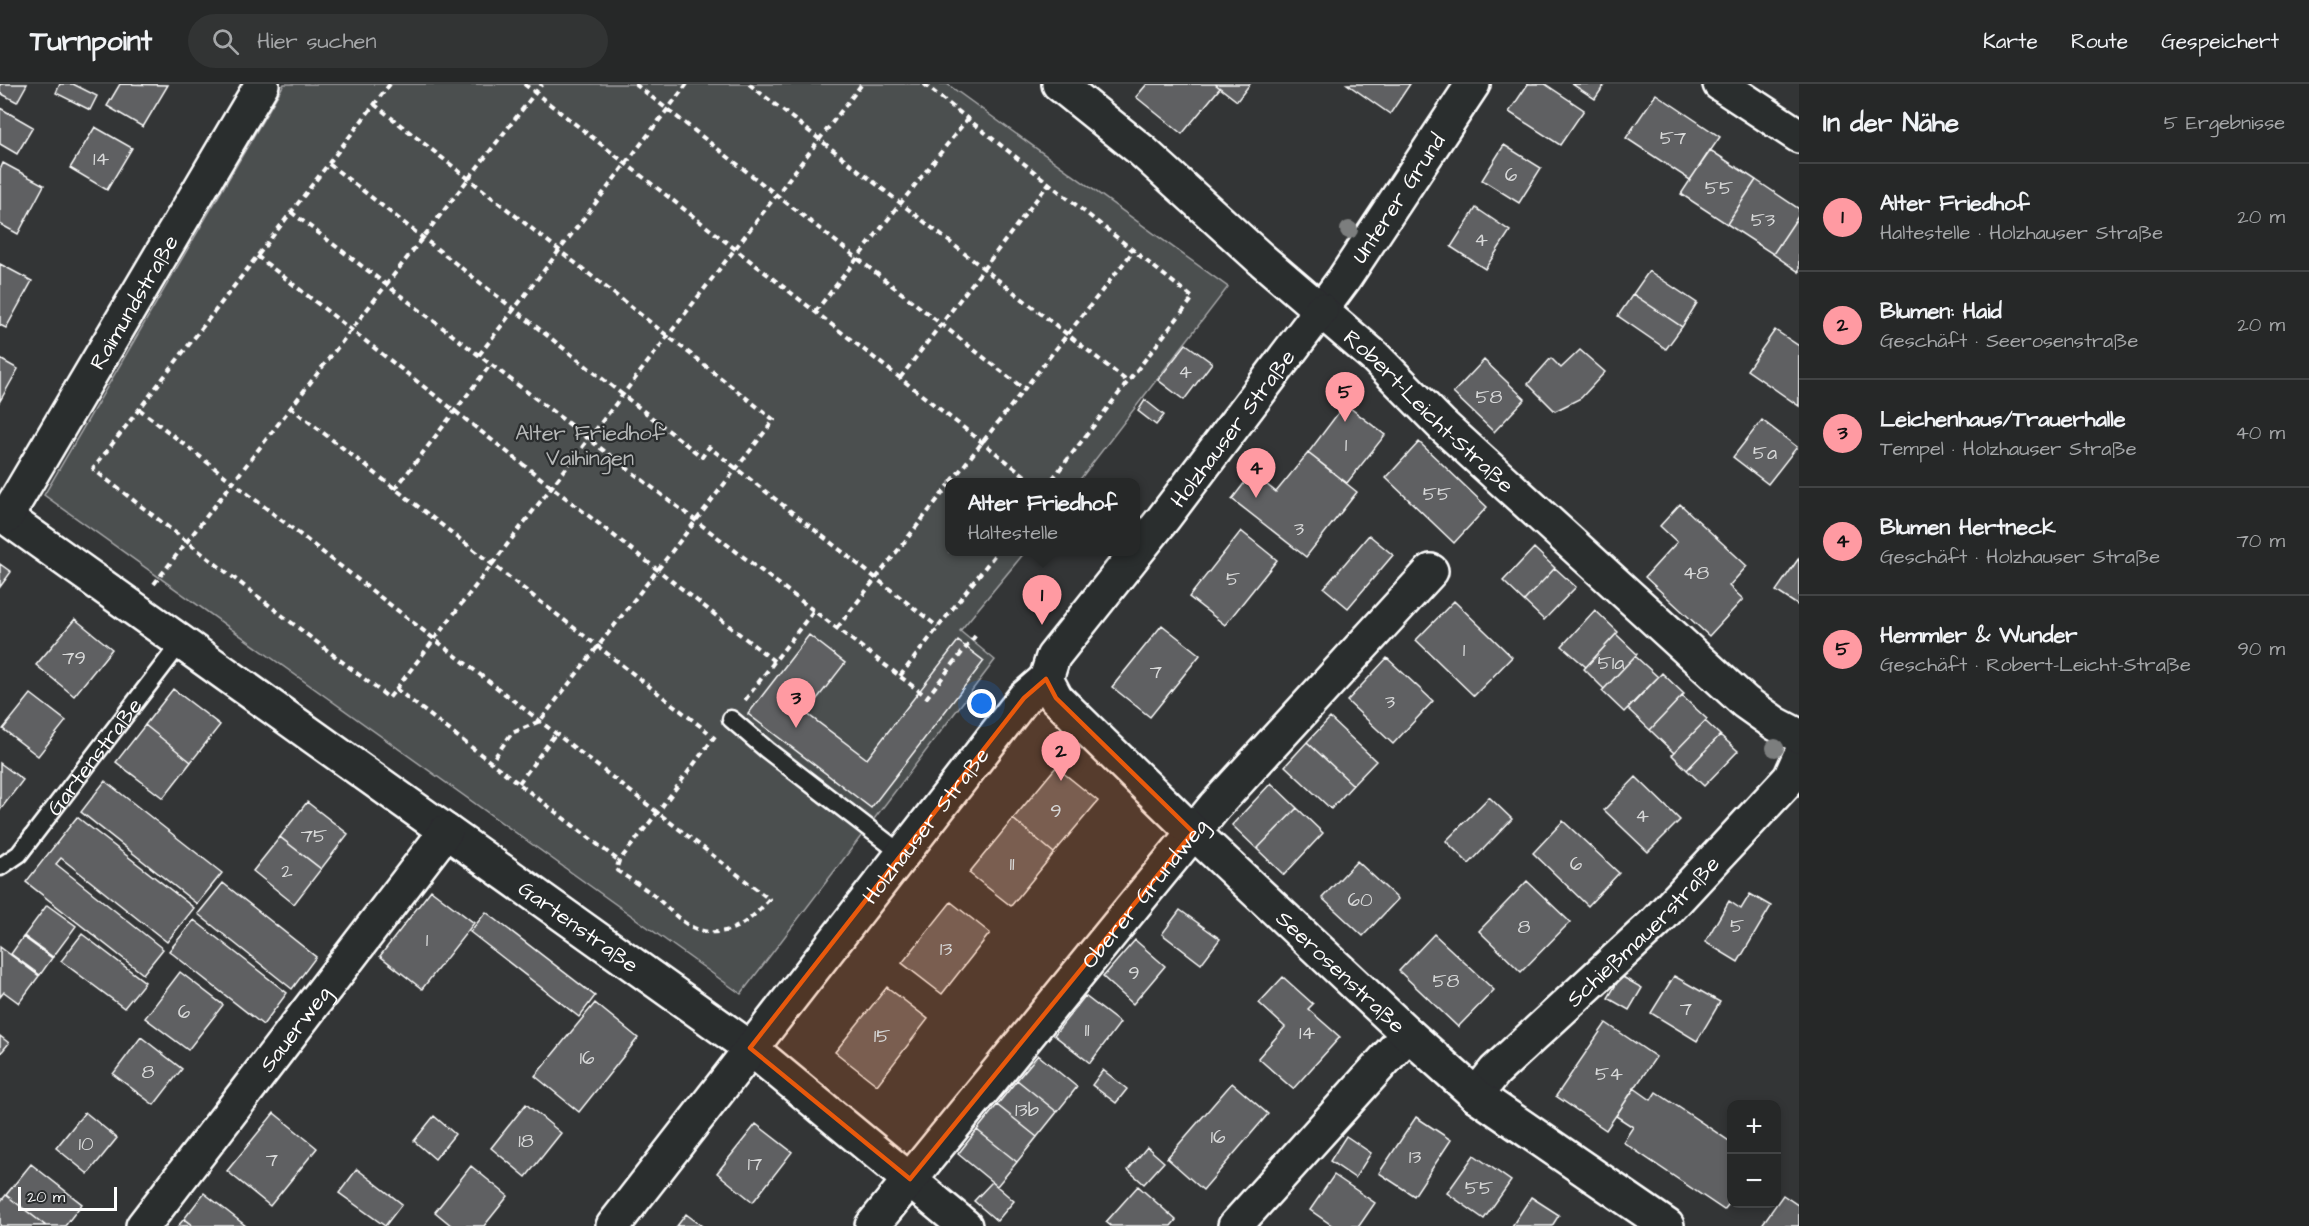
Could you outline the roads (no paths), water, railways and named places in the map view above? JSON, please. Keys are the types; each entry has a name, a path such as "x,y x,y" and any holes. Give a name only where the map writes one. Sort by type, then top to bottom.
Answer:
{"street":[{"name":"Raimundstraße","path":"3,515 262,84"},
{"name":"Robert-Leicht-Straße","path":"1059,84 1141,150 1261,259 1375,357 1442,425 1745,702 1776,724 1799,736"},
{"name":"Unterer Grund","path":"1321,310 1473,84"},
{"path":"1720,84 1799,136"},
{"name":"Holzhauser Straße","path":"1140,548 1321,310"},
{"name":"Gartenstraße","path":"3,515 750,1048 965,1226"},
{"name":"Holzhauser Straße","path":"613,1226 1024,698 1046,679 1053,657 1133,556"},
{"name":"Oberer Grundweg","path":"872,1226 1193,832 1431,571"},
{"name":"Seerosenstraße","path":"1046,679 1056,698 1193,832 1476,1095 1667,1226"},
{"name":"Schießmauerstraße","path":"1476,1095 1495,1071 1656,922 1790,778 1799,758"},
{"name":"Sauerweg","path":"143,1226 446,831"},
{"path":"1235,1226 1408,1034"}],"lane":[{"name":"Gartenstraße","path":"0,867 19,854 182,642"},
{"path":"731,718 767,750 902,854"}],"place":[{"name":"Hemmler & Wunder","path":"1345,422"},
{"name":"Blumen Hertneck","path":"1256,498"},
{"name":"Alter Friedhof","path":"1042,625"},
{"name":"Leichenhaus/Trauerhalle","path":"796,728"},
{"name":"Blumen: Haid","path":"1061,781"}],"park label":[{"name":"Alter Friedhof Vaihingen","path":"590,444"}]}
